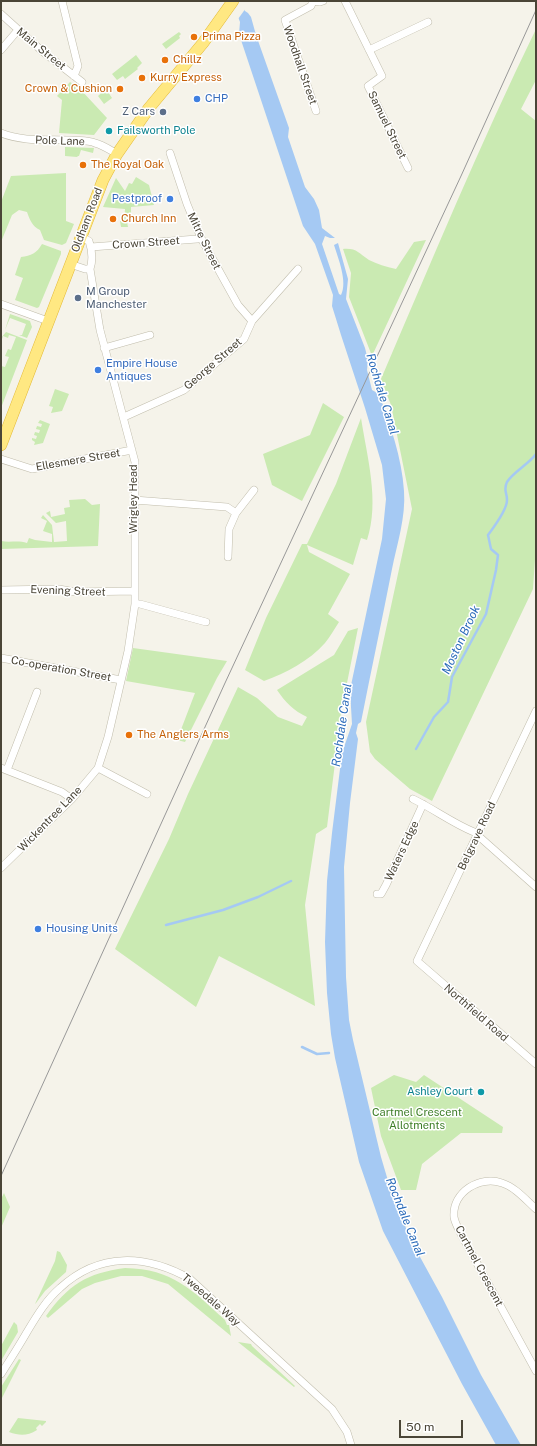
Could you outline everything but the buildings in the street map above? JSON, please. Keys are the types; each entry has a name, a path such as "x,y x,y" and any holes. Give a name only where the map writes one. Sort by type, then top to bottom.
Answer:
{"highway":[{"name":"Oldham Road","path":"1,445 80,237 101,185 117,154 149,108 203,43 233,1"}],"street":[{"path":"62,1 78,66 74,76"},
{"path":"314,1 323,1"},
{"name":"Woodhall Street","path":"314,1 311,6 285,20 316,111"},
{"name":"Samuel Street","path":"345,1 382,76 368,86 408,168"},
{"name":"Main Street","path":"1,14 18,30 82,82"},
{"path":"369,50 428,22"},
{"path":"1,50 18,30"},
{"name":"Pole Lane","path":"1,133 23,139 94,142 117,154"},
{"name":"Mitre Street","path":"170,154 200,238 238,305 252,321"},
{"path":"80,237 89,240 91,247"},
{"name":"Crown Street","path":"91,247 200,238"},
{"name":"Wrigley Head","path":"91,247 92,262 90,269 100,330 135,462 135,604 128,651 108,737 98,768"},
{"path":"70,264 85,269 90,269"},
{"name":"George Street","path":"124,417 184,390 244,339 252,321 298,269"},
{"path":"1,304 48,321"},
{"path":"104,348 150,335"},
{"name":"Ellesmere Street","path":"1,458 27,468 132,450"},
{"path":"228,557 229,529 236,513 254,490"},
{"path":"134,500 227,507 236,513"},
{"name":"Evening Street","path":"1,590 59,589 74,592 135,591"},
{"path":"135,604 206,622"},
{"name":"Co-operation Street","path":"1,658 121,680"},
{"path":"37,692 4,769 62,792 72,799"},
{"name":"Belgrave Road","path":"417,961 477,836 533,725 536,711"},
{"path":"98,768 147,794"},
{"name":"Wickentree Lane","path":"1,868 4,860 72,799 98,768"},
{"path":"413,799 474,832 536,887"},
{"name":"Waters Edge","path":"376,894 381,894 386,885 423,804"},
{"name":"Northfield Road","path":"417,961 536,1064"},
{"name":"Cartmel Crescent","path":"536,1209 510,1186 495,1181 488,1181 468,1187 463,1192 456,1206 454,1217 461,1234 536,1371"},
{"name":"Tweedale Way","path":"1,1374 42,1310 60,1288 81,1273 103,1263 132,1260 142,1261 163,1266 190,1279 332,1409 347,1432 351,1445"}],"green space":[{"path":"536,29 536,80 521,109 536,121 536,545 533,589 432,801 410,789 375,759 370,752 366,722 412,509 391,405 381,379 437,247 515,72"},
{"path":"179,32 181,34 179,36 180,38 166,49 162,44"},
{"path":"136,55 142,63 137,68 138,69 125,79 123,76 117,80 112,74"},
{"path":"70,82 81,90 107,118 94,135 59,133 62,100 57,96"},
{"path":"106,89 112,98 104,104 98,96"},
{"path":"65,147 94,148 93,153 81,150 79,156 77,157 65,156"},
{"path":"66,173 66,221 74,224 66,243 62,245 44,240 40,230 33,225 27,212 19,210 12,215 1,242 1,202 11,176"},
{"path":"136,177 149,185 154,205 131,207 131,214 126,215 128,227 121,227 120,221 124,221 125,209 103,207 116,178 125,191 129,183 132,184"},
{"path":"426,240 372,356 349,297 351,273 343,249 354,250 369,260 396,269 414,242"},
{"path":"42,244 61,251 61,254 39,307 37,308 15,300 23,278 15,275 21,257 33,254"},
{"path":"10,314 30,321 32,327 27,338 19,335 22,335 26,324 10,318 5,330"},
{"path":"6,332 27,340 1,408 1,366 5,367 9,357 5,356 8,349 11,350 16,337 9,335 8,338 3,336 1,342 1,338"},
{"path":"55,389 69,394 62,411 51,413 53,407 49,406"},
{"path":"323,403 344,417 302,501 272,485 263,454 310,435"},
{"path":"361,418 369,463 372,495 371,525 367,540 361,538 353,565 307,545 309,552 350,574 328,614 339,622 325,643 312,655 289,670 264,681 245,670 266,618 302,544 307,544 336,484"},
{"path":"40,420 50,424 43,443 34,445 35,442 32,438 36,439 37,436 34,435 35,432 39,433 40,430 36,429 37,426 41,427 42,424 38,423"},
{"path":"85,499 92,505 100,504 98,546 1,549 1,541 27,543 29,538 52,542 52,534 43,531 47,521 41,518 43,515 52,525 54,542 67,541 66,521 56,523 46,513 50,511 51,517 65,514 64,508 70,507 69,500"},
{"path":"358,628 337,733 327,827 316,834 305,905 315,1006 219,956 196,1007 115,949 169,839 188,794 238,687 257,698 278,717 302,726 307,717 290,706 277,690 334,655 348,631"},
{"path":"133,648 227,661 185,742 177,740 195,693 126,681"},
{"name":"Cartmel Crescent Allotments","path":"394,1075 416,1082 424,1075 503,1127 502,1133 461,1133 422,1164 416,1190 401,1190 381,1136 371,1088"},
{"path":"4,1193 10,1207 1,1228 1,1199"},
{"path":"57,1251 60,1252 67,1265 66,1272 45,1291 35,1304 55,1261"},
{"path":"125,1268 156,1272 181,1283 202,1299 225,1320 227,1325 229,1325 231,1336 168,1284 142,1276 121,1276 95,1283 82,1289 48,1318 46,1316 62,1296 80,1282 100,1273"},
{"path":"14,1322 17,1325 18,1332 1,1361 1,1346"},
{"path":"238,1342 251,1344 295,1386 294,1387"},
{"path":"19,1359 21,1360 1,1400 1,1387"},
{"path":"18,1418 46,1422 42,1426 40,1424 36,1428 37,1430 27,1434 20,1435 9,1432"}],"water":[{"path":"232,1 240,1 245,11 251,17 289,128 288,137 305,187 314,199 319,210 322,228 335,238 325,236 322,244 339,294 341,295 343,290 343,277 334,245 338,243 348,279 346,299 365,348 368,360 367,370 372,390 379,394 391,429 403,479 404,511 401,530 361,722 358,724 356,733 358,739 344,867 346,977 349,1020 353,1040 381,1157 394,1201 414,1246 442,1297 481,1375 521,1445 496,1445 462,1384 383,1231 359,1162 335,1058 327,993 325,942 327,881 342,753 352,724 350,690 382,539 386,499 382,465 332,306 333,295 315,244 303,226 239,34 240,22"}],"pier":[{"path":"230,1 243,1 246,8 238,19"}],"waterway":[{"name":"Moston Brook","path":"416,749 434,717 448,702 452,677 486,614 498,555 491,549 488,535 505,509 507,500 505,489 507,482 536,454"},
{"path":"166,925 223,910 258,897 291,881"},
{"path":"302,1047 317,1054 329,1053"}],"tram line":[{"path":"1,1176 225,683 461,176 536,10"}],"place":[{"name":"Prima Pizza","path":"194,37"},
{"name":"Chillz","path":"165,60"},
{"name":"Kurry Express","path":"142,78"},
{"name":"Crown & Cushion","path":"120,89"},
{"name":"CHP","path":"197,99"},
{"name":"Z Cars","path":"163,112"},
{"name":"Failsworth Pole","path":"109,131"},
{"name":"The Royal Oak","path":"83,165"},
{"name":"Pestproof","path":"170,199"},
{"name":"Church Inn","path":"113,219"},
{"name":"M Group Manchester","path":"78,298"},
{"name":"Empire House Antiques","path":"98,370"},
{"name":"The Anglers Arms","path":"129,735"},
{"name":"Housing Units","path":"38,929"},
{"name":"Ashley Court","path":"481,1092"}],"water label":[{"name":"Rochdale Canal","path":"382,394"},
{"name":"Rochdale Canal","path":"342,725"},
{"name":"Rochdale Canal","path":"405,1217"}]}
